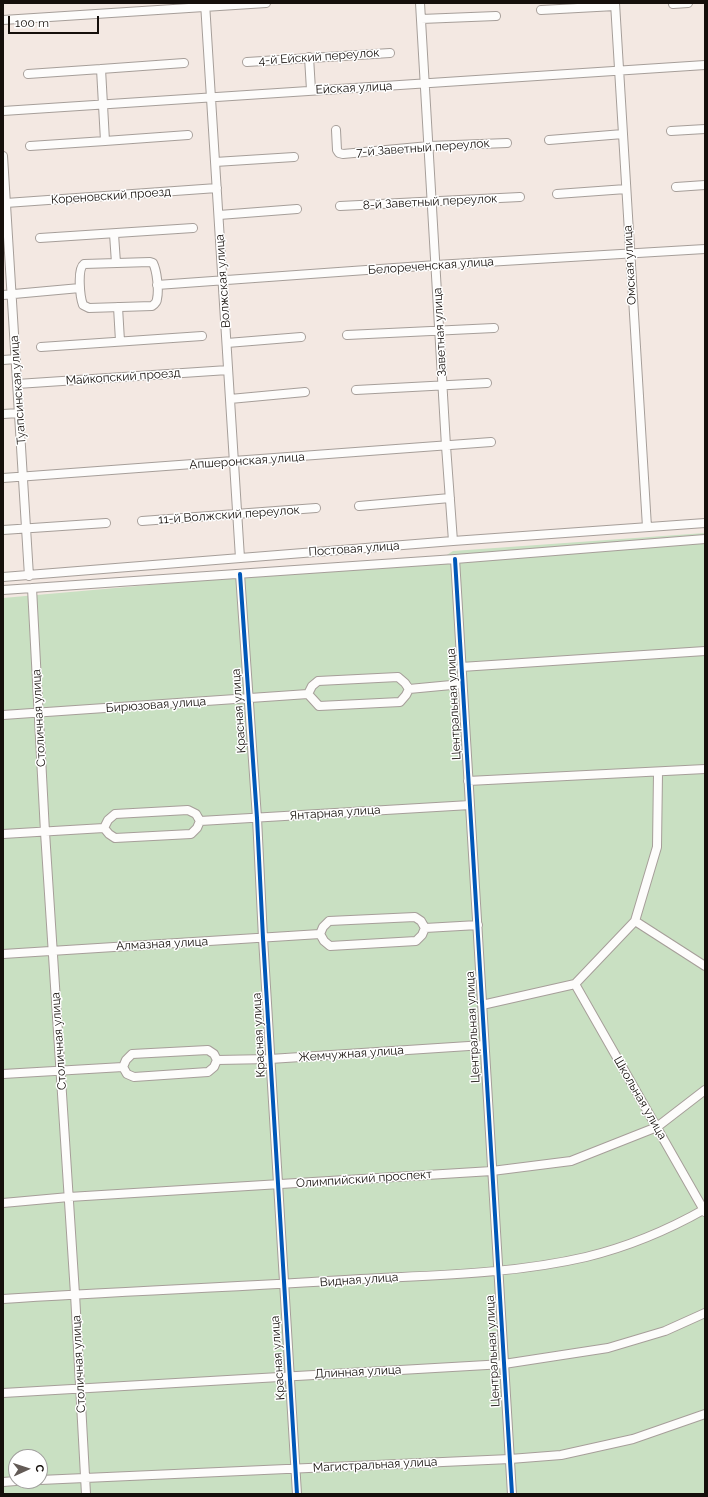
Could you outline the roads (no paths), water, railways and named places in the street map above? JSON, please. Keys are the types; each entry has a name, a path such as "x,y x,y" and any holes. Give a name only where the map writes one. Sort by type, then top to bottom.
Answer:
{"street":[{"path":"3,20 206,5 266,3"},
{"name":"Заветная улица","path":"420,3 453,542"},
{"path":"673,4 688,3"},
{"name":"Волжская улица","path":"206,5 240,558"},
{"path":"541,10 615,5"},
{"name":"Омская улица","path":"615,5 647,527"},
{"path":"421,19 496,16"},
{"name":"4-й Ейский переулок","path":"247,62 390,53"},
{"path":"309,57 311,90"},
{"path":"28,74 184,64"},
{"name":"Ейская улица","path":"3,111 311,90 619,72 705,65"},
{"path":"101,69 105,141"},
{"path":"671,131 705,129"},
{"name":"7-й Заветный переулок","path":"336,130 337,150 339,153 343,154 428,146 507,143"},
{"path":"549,140 623,134"},
{"path":"30,146 188,135"},
{"name":"Туапсинская улица","path":"3,156 6,203 5,230 7,295 16,359 29,576"},
{"path":"215,162 294,157"},
{"path":"676,187 705,185"},
{"name":"Кореновский проезд","path":"6,203 217,188"},
{"path":"557,194 626,189"},
{"name":"8-й Заветный переулок","path":"340,206 520,197"},
{"path":"219,216 297,209"},
{"path":"40,238 193,228"},
{"path":"114,234 116,262"},
{"name":"Белореченская улица","path":"157,285 436,265 705,249"},
{"path":"116,262 154,263 156,268 158,298 155,304 152,306 87,308 82,302 80,288 81,266 84,264 116,262"},
{"path":"7,295 80,288"},
{"path":"118,307 120,341"},
{"path":"347,335 440,332 494,328"},
{"path":"41,347 202,336"},
{"path":"226,343 301,338"},
{"path":"3,360 16,359"},
{"name":"Майкопский проезд","path":"17,384 228,370"},
{"path":"356,390 487,384"},
{"path":"230,399 305,392"},
{"path":"3,414 19,412"},
{"name":"Апшеронская улица","path":"3,478 491,442"},
{"path":"359,506 450,498"},
{"name":"11-й Волжский переулок","path":"142,521 316,508"},
{"path":"3,530 106,523"},
{"name":"Постовая улица","path":"3,577 705,523"},
{"name":"Постовая улица","path":"3,590 455,559 705,539"},
{"name":"Центральная улица","path":"455,559 512,1494"},
{"name":"Красная улица","path":"240,574 257,818 270,1059 297,1494"},
{"name":"Столичная улица","path":"32,588 45,832 54,950 86,1494"},
{"path":"461,667 705,651"},
{"path":"398,677 409,689 400,702 319,706 308,694 312,686 318,681 398,677"},
{"path":"409,689 462,684"},
{"name":"Бирюзовая улица","path":"3,715 308,694"},
{"path":"468,781 705,770"},
{"path":"482,1005 575,984 635,921 657,847 658,773"},
{"name":"Янтарная улица","path":"200,821 470,805"},
{"path":"188,810 196,814 200,821 197,828 191,834 115,838 104,828 108,820 115,814 188,810"},
{"path":"3,834 104,828"},
{"path":"415,917 421,921 426,928 416,941 330,946 324,941 320,934 328,921 415,917"},
{"path":"635,921 705,966"},
{"path":"426,928 478,925"},
{"name":"Алмазная улица","path":"3,954 320,934"},
{"name":"Школьная улица","path":"575,984 705,1210"},
{"name":"Жемчужная улица","path":"217,1060 270,1059 484,1046"},
{"path":"208,1050 214,1054 217,1060 214,1067 208,1072 201,1073 134,1077 127,1074 123,1067 126,1060 132,1054 208,1050"},
{"path":"3,1074 123,1067"},
{"name":"Олимпийский проспект","path":"3,1203 69,1197 492,1171 571,1161 657,1127 705,1090"},
{"name":"Видная улица","path":"3,1298 284,1284 498,1270 548,1264 586,1257 623,1246 664,1230 705,1210"},
{"name":"Длинная улица","path":"3,1393 504,1364 608,1348 665,1331 705,1313"},
{"name":"Магистральная улица","path":"48,1479 510,1459 561,1455 633,1439 705,1414"}]}
